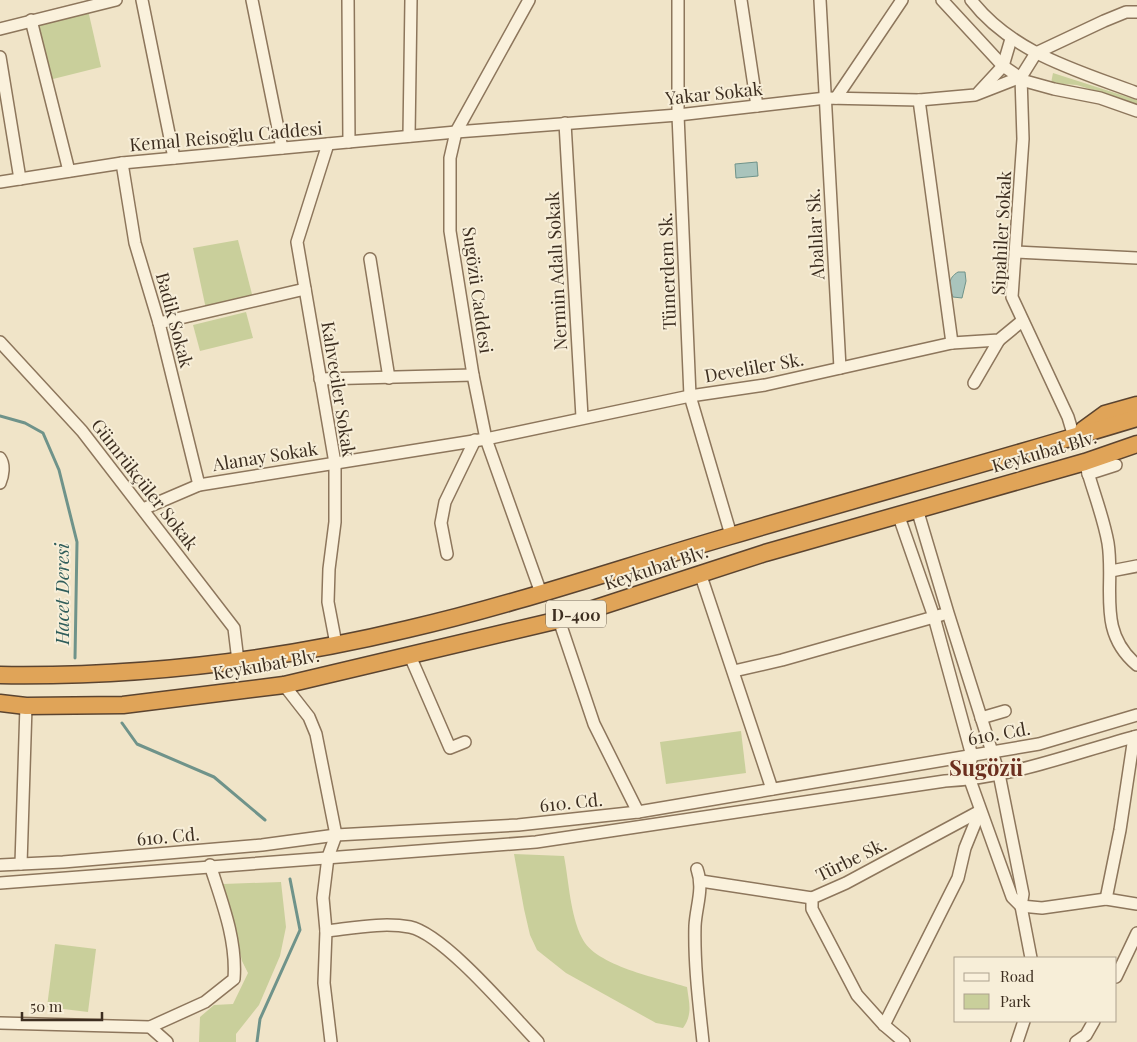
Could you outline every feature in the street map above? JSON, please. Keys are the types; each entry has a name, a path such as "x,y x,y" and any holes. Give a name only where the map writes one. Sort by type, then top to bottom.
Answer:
{"highway":[{"path":"1074,437 1106,414 1137,405"},
{"name":"Keykubat Blv.","path":"0,675 113,674 238,661 409,629 541,593 731,535 1137,418"},
{"name":"Keykubat Blv.","path":"0,703 26,706 123,705 284,684 410,656 559,620 700,573 898,514 1087,468 1137,444"},
{"path":"1087,468 1137,451"}],"street":[{"path":"0,29 116,0"},
{"path":"142,0 174,158"},
{"path":"252,0 282,148"},
{"path":"348,0 349,142"},
{"path":"409,136 411,0"},
{"name":"Sugözü Caddesi","path":"529,0 456,132 450,158 450,231 473,375 481,439 541,593"},
{"name":"Tümerdem Sk.","path":"678,0 678,115 690,396 731,535"},
{"path":"740,0 757,106"},
{"name":"Abalılar Sk.","path":"820,0 831,98 840,368"},
{"path":"831,98 902,0"},
{"path":"942,0 1003,66 1020,77 1054,89 1100,98 1137,111"},
{"path":"971,0 986,20 1011,39 1036,54 1137,93"},
{"path":"1020,77 1036,54 1104,21 1126,12 1137,12"},
{"path":"31,20 69,171"},
{"path":"975,96 1003,66 1011,39"},
{"path":"0,57 20,179"},
{"name":"Yakar Sokak","path":"456,132 678,115 831,98 919,100 975,96 1020,77"},
{"name":"Sipahiler Sokak","path":"1020,77 1023,139 1012,296 1068,417 1074,437"},
{"path":"919,100 952,343"},
{"name":"Nermin Adalı Sokak","path":"565,124 582,417"},
{"name":"Kemal Reisoğlu Caddesi","path":"0,182 122,163 456,132"},
{"name":"Kahveciler Sokak","path":"328,144 296,242 334,463 335,522 328,569 328,602 336,644"},
{"name":"Badik Sokak","path":"122,163 135,243 159,323 199,485"},
{"path":"1015,252 1137,258"},
{"path":"370,259 389,378"},
{"path":"159,323 304,289"},
{"path":"981,380 999,340 1022,321"},
{"name":"Develiler Sk.","path":"481,439 690,396 765,385 952,343 999,340"},
{"name":"Gümrükçüler Sokak","path":"0,342 4,355 82,431 234,628 238,661"},
{"path":"320,379 473,375"},
{"path":"447,554 441,522 445,502 481,439"},
{"name":"Alanay Sokak","path":"142,509 199,485 481,439"},
{"path":"0,458 3,469 0,483"},
{"path":"1116,465 1087,468 1101,508 1110,571 1108,596 1112,629 1131,660 1137,665"},
{"path":"918,509 980,718 999,774 1023,894 1020,906 1031,957"},
{"path":"898,514 934,617 972,756 969,768 970,780 1012,897 1020,906 1042,908 1106,899 1137,904"},
{"path":"1110,571 1137,566"},
{"path":"700,573 772,789"},
{"path":"734,671 782,660 948,613"},
{"path":"559,620 594,724 638,812"},
{"path":"410,656 450,748 465,742"},
{"path":"284,684 309,717 316,734 336,835 328,857 323,898 326,931 324,983 331,1042"},
{"path":"21,864 26,706"},
{"path":"980,718 1005,711"},
{"name":"610. Cd.","path":"0,866 262,845 336,835 518,825 638,812 1039,744 1137,715"},
{"path":"1106,899 1136,736"},
{"name":"610. Cd.","path":"0,883 210,865 536,842 945,781 970,780 999,774 1136,736"},
{"path":"884,1025 958,878 965,848 980,811"},
{"name":"Türbe Sk.","path":"904,1042 884,1025 858,995 836,958 812,909 812,898 846,883 980,811"},
{"path":"0,1023 150,1027 205,1002 234,979 236,964 229,926 210,865"},
{"path":"697,869 702,881 695,925 697,991 703,1042"},
{"path":"702,881 812,898"},
{"path":"326,931 398,925 425,932 448,950 538,1042"},
{"path":"1117,975 1137,933"},
{"path":"1017,1042 1024,1022"},
{"path":"1076,1042 1086,1035 1093,1022"},
{"path":"150,1027 167,1042"}],"green space":[{"path":"88,10 101,67 49,80 34,22"},
{"path":"1053,73 1137,100 1137,104 1077,85 1051,83"},
{"path":"238,240 253,298 206,309 193,248"},
{"path":"246,312 253,338 200,351 193,325"},
{"path":"741,731 746,773 666,784 660,742"},
{"path":"514,854 564,856 572,908 582,938 589,948 600,956 629,970 687,987 689,1013 683,1028 656,1023 566,973 537,950 530,935"},
{"path":"281,882 286,927 280,956 259,1005 236,1034 236,1042 199,1042 200,1017 214,1005 233,1004 248,973 242,961 223,884"},
{"path":"55,944 96,949 88,1012 47,1007"}],"water":[{"path":"757,162 758,176 736,178 735,164"},
{"path":"958,272 965,272 966,281 962,298 953,297 950,289 952,277"}],"waterway":[{"name":"Hacet Deresi","path":"0,416 25,423 43,433 59,470 77,542 75,658"},
{"name":"Hacet Deresi","path":"122,723 137,744 214,777 265,820"},
{"name":"Hacet Deresi","path":"257,1042 260,1019 300,930 290,879"}],"district":[{"name":"Sugözü","path":"986,767"}]}
